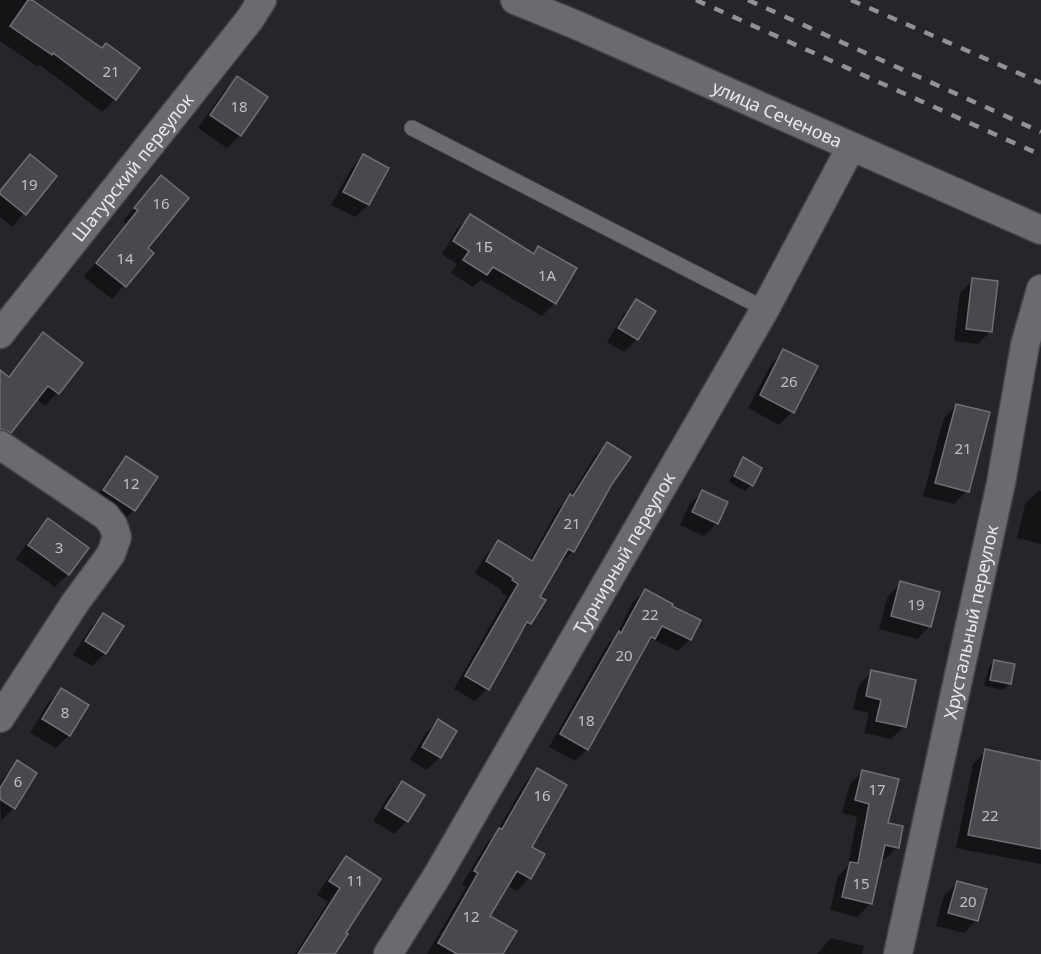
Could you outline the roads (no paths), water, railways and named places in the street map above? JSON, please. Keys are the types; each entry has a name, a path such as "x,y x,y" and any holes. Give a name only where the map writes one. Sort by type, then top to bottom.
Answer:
{"street":[{"name":"Шатурский переулок","path":"0,334 250,19 262,0"},
{"name":"улица Сеченова","path":"515,0 585,28 1041,230"},
{"name":"Турнирный переулок","path":"388,954 443,866 765,309 850,147"},
{"name":"Хрустальный переулок","path":"898,954 1032,347 1041,289"},
{"path":"0,445 106,516 113,525 117,537 111,554 75,603 0,718"}],"lane":[{"path":"412,128 765,309"}],"railway":[{"path":"696,0 1041,155"},
{"path":"748,0 1041,132"},
{"path":"851,0 1041,83"}]}
